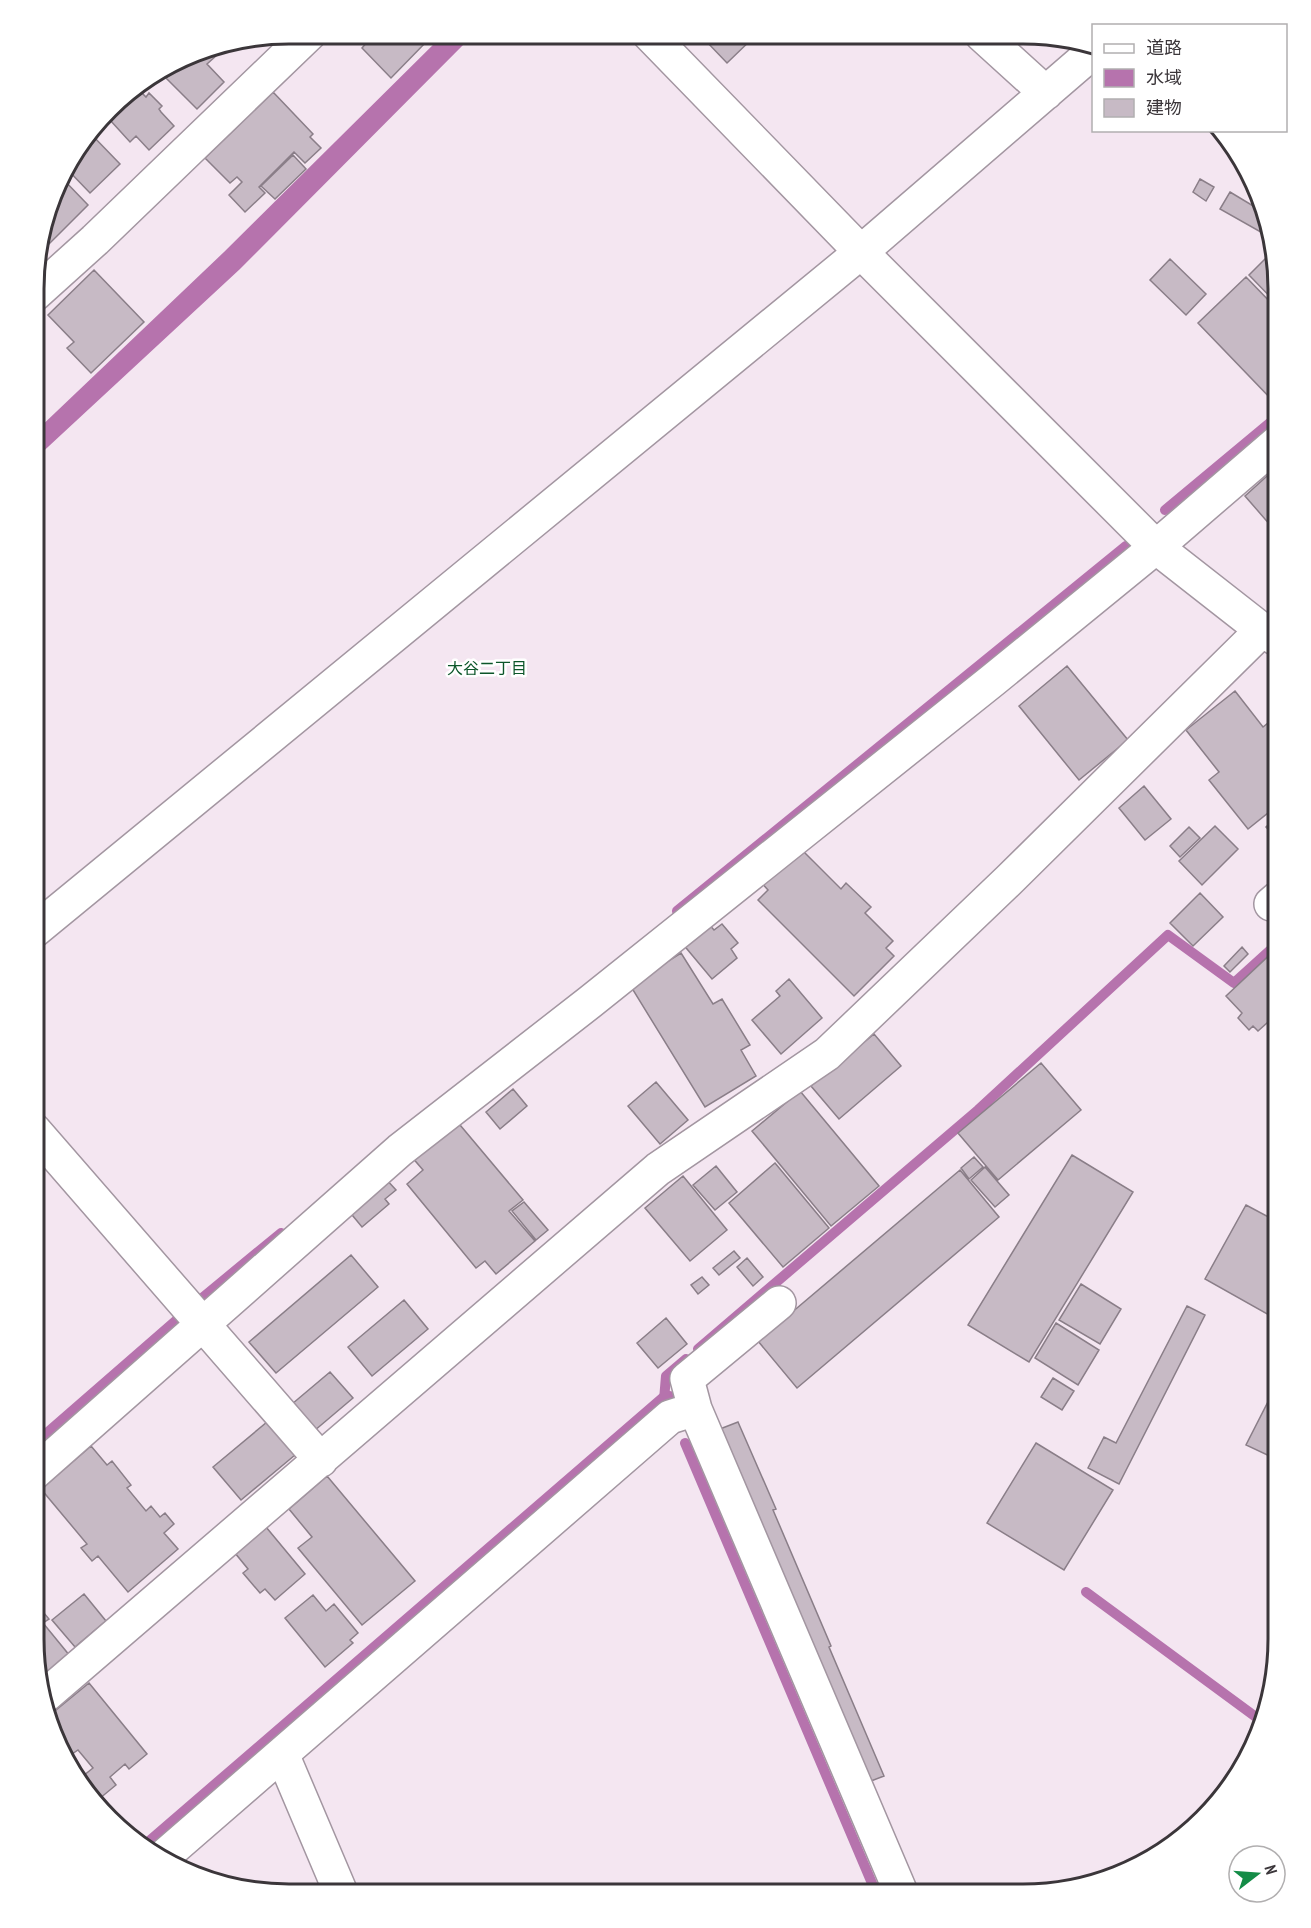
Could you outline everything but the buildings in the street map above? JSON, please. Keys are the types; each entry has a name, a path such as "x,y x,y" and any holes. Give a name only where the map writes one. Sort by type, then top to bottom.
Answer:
{"street":[{"path":"44,286 95,240 299,44"},
{"path":"659,44 861,252 1156,547 1268,633"},
{"path":"992,44 1046,93"},
{"path":"44,923 861,252 1091,53"},
{"path":"44,1464 400,1150 656,950 1156,547 1268,451"},
{"path":"49,1692 658,1169 827,1054 1268,637"},
{"path":"44,1141 321,1460"},
{"path":"779,1303 687,1379 695,1409 897,1884"},
{"path":"168,1853 670,1417 695,1409"},
{"path":"282,1754 337,1884"}],"water":[{"path":"434,44 464,44 240,269 44,451 44,423 224,252"},
{"path":"664,1390 681,1393 159,1848 145,1838"}],"waterway":[{"path":"1165,510 1268,424"},
{"path":"677,911 1126,546"},
{"path":"698,1349 978,1110 1168,935 1234,983 1268,952"},
{"path":"202,1298 281,1233"},
{"path":"44,1435 180,1317"},
{"path":"662,1402 666,1376 686,1359"},
{"path":"685,1443 872,1884"},
{"path":"1086,1592 1255,1717"}],"district":[{"name":"大谷二丁目","path":"487,668"}]}
